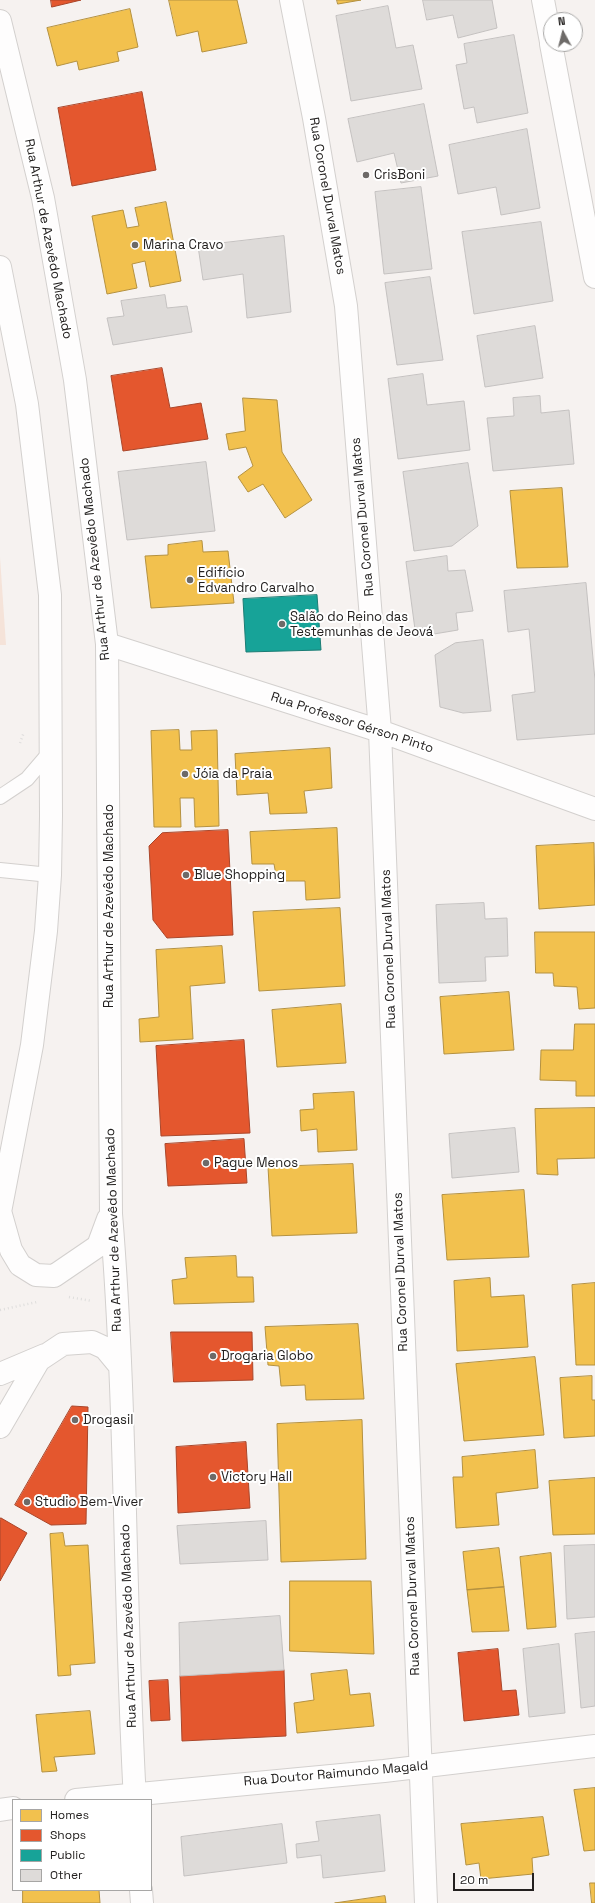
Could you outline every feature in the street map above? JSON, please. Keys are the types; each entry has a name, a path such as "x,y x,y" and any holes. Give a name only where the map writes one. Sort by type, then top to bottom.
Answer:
{"street":[{"name":"Rua Coronel Durval Matos","path":"291,0 314,118 346,306 380,731 426,1903"},
{"path":"543,0 545,12"},
{"name":"Rua Arthur de Azevêdo Machado","path":"0,21 43,198 71,358 107,644 111,1214 119,1365 135,1797"},
{"path":"553,52 595,276"},
{"path":"0,267 27,404 50,595 51,751 50,875 46,931 32,1045 0,1212 11,1250 20,1265 36,1275 54,1276 98,1246 111,1214"},
{"name":"Rua Professor Gérson Pinto","path":"107,644 380,731 595,809"},
{"path":"0,1427 39,1360 63,1344 92,1342 105,1348 119,1365"},
{"path":"0,1374 51,1352"},
{"name":"Rua Doutor Raimundo Magald","path":"96,1799 135,1797 420,1767 595,1746"},
{"path":"0,1810 12,1808"},
{"path":"141,1891 142,1903"}],"lane":[{"path":"0,797 27,779 51,751"},
{"path":"0,870 50,875"}],"shaded area":[{"path":"0,557 6,645 0,645"}],"building: Homes":[{"path":"169,0 237,0 247,43 202,52 198,31 177,36"},
{"path":"337,0 361,0 338,4"},
{"path":"130,9 138,47 117,52 119,61 79,70 77,61 57,66 47,28"},
{"name":"Marina Cravo","path":"166,202 181,281 150,287 145,261 132,264 137,288 107,294 92,216 123,210 127,228 139,226 135,208"},
{"path":"243,398 277,400 282,452 312,500 285,518 263,484 248,492 238,477 253,466 246,447 229,450 226,434 245,431"},
{"path":"562,488 568,567 517,568 510,491"},
{"name":"Edifício Edvandro Carvalho","path":"202,541 203,552 228,551 234,603 151,608 145,556 168,555 168,545"},
{"name":"Jóia da Praia","path":"179,730 180,750 192,750 191,731 217,730 219,826 195,827 194,798 180,798 181,827 154,827 151,731"},
{"path":"330,748 332,788 304,791 307,813 270,814 268,793 237,795 235,754"},
{"path":"337,828 340,898 306,900 305,881 277,881 274,864 252,864 250,832"},
{"path":"594,843 595,905 539,909 536,846"},
{"path":"340,908 345,986 259,991 253,912"},
{"path":"535,932 595,932 595,1008 579,1009 577,987 554,986 553,973 536,973"},
{"path":"222,946 225,983 190,986 193,1039 140,1042 139,1019 159,1017 156,950"},
{"path":"509,992 514,1050 444,1054 440,997"},
{"path":"341,1004 346,1063 277,1067 272,1010"},
{"path":"575,1024 595,1024 595,1096 576,1096 576,1081 540,1080 541,1050 573,1050"},
{"path":"354,1092 357,1150 318,1152 317,1129 301,1131 300,1110 314,1109 313,1094"},
{"path":"595,1108 595,1158 557,1159 558,1175 537,1174 535,1109"},
{"path":"353,1164 357,1233 272,1236 268,1167"},
{"path":"524,1190 529,1257 447,1260 442,1195"},
{"path":"236,1256 237,1277 253,1277 254,1302 174,1304 172,1280 187,1278 185,1258"},
{"path":"490,1278 491,1297 524,1295 528,1347 457,1351 454,1281"},
{"path":"595,1283 595,1365 576,1365 572,1285"},
{"path":"358,1324 364,1399 306,1400 305,1385 281,1386 279,1366 268,1365 265,1327"},
{"path":"535,1357 544,1435 464,1441 456,1364"},
{"path":"592,1376 592,1400 595,1400 595,1436 564,1438 560,1378"},
{"path":"362,1420 366,1559 281,1562 277,1424"},
{"path":"535,1450 538,1488 496,1493 499,1525 456,1528 453,1477 463,1477 462,1457"},
{"path":"595,1478 595,1534 553,1535 549,1481"},
{"path":"63,1533 65,1546 88,1545 95,1663 70,1665 71,1675 58,1676 50,1534"},
{"path":"499,1548 504,1587 467,1590 463,1552"},
{"path":"551,1553 556,1627 527,1629 520,1557"},
{"path":"290,1581 371,1581 374,1654 290,1651"},
{"path":"504,1587 509,1631 472,1632 467,1590"},
{"path":"347,1670 350,1695 370,1693 374,1726 297,1733 294,1703 314,1700 311,1674"},
{"path":"90,1711 95,1754 54,1757 57,1771 42,1772 36,1715"},
{"path":"595,1788 595,1850 584,1851 574,1790"},
{"path":"543,1817 549,1855 532,1858 533,1874 481,1879 479,1863 466,1865 461,1824"},
{"path":"590,1883 595,1883 595,1903 592,1903"},
{"path":"23,1891 99,1891 100,1903 23,1903"},
{"path":"385,1896 386,1903 335,1903"}],"building: Shops":[{"path":"51,0 81,0 52,7"},
{"path":"142,92 156,170 72,186 58,108"},
{"path":"162,368 170,408 201,403 208,439 123,451 111,376"},
{"path":"228,830 233,935 167,938 153,920 149,846 162,833"},
{"path":"244,1040 250,1133 161,1136 156,1046"},
{"name":"Pague Menos","path":"244,1139 247,1183 168,1186 165,1144"},
{"name":"Drogaria Globo","path":"171,1332 252,1332 253,1380 174,1382"},
{"path":"72,1406 88,1407 86,1524 51,1525 15,1505"},
{"name":"Victory Hall","path":"246,1442 250,1508 178,1513 176,1447"},
{"path":"1,1518 27,1533 0,1581 0,1520"},
{"path":"498,1649 502,1691 516,1690 519,1715 464,1721 458,1653"},
{"path":"284,1670 286,1736 182,1741 180,1676"},
{"path":"168,1680 170,1720 151,1721 149,1681"}],"building: Public":[{"name":"Salão do Reino das Testemunhas de Jeová","path":"317,595 321,650 246,652 243,599"}],"building: Other":[{"path":"423,0 492,0 497,28 458,38 453,15 427,20"},
{"path":"388,6 396,48 413,45 422,89 351,101 336,16"},
{"path":"514,35 528,113 477,123 474,107 464,109 456,65 467,63 464,44"},
{"path":"424,104 438,176 401,183 394,153 357,162 348,119"},
{"path":"527,129 540,208 501,215 496,187 458,194 449,145"},
{"path":"421,187 432,269 384,274 375,192"},
{"path":"541,222 553,301 474,314 462,232"},
{"path":"284,236 291,312 247,318 243,274 203,280 198,246"},
{"path":"430,277 443,360 397,365 385,283"},
{"path":"165,295 167,308 187,306 192,332 113,345 107,318 124,316 121,301"},
{"path":"535,326 543,378 485,387 477,336"},
{"path":"423,374 427,405 464,401 470,450 398,459 388,379"},
{"path":"540,396 541,413 569,410 574,464 493,471 487,418 514,416 513,398"},
{"path":"206,462 215,531 127,540 118,472"},
{"path":"468,463 478,526 452,546 414,551 403,472"},
{"path":"447,556 448,571 465,570 473,611 456,613 458,630 416,637 406,562"},
{"path":"586,583 595,680 595,734 517,740 512,695 535,692 529,629 508,632 504,591"},
{"path":"483,640 491,711 463,713 440,707 435,655 455,643"},
{"path":"484,903 485,919 507,918 508,956 485,957 486,981 439,983 436,905"},
{"path":"515,1128 519,1172 452,1178 449,1134"},
{"path":"266,1521 268,1560 180,1564 177,1526"},
{"path":"595,1545 595,1617 567,1619 564,1546"},
{"path":"280,1616 284,1670 180,1676 179,1623"},
{"path":"595,1632 595,1706 581,1708 575,1634"},
{"path":"559,1644 565,1713 529,1717 523,1649"},
{"path":"380,1815 385,1871 323,1878 321,1855 297,1858 296,1844 319,1841 316,1822"},
{"path":"282,1824 287,1863 184,1876 181,1837"}],"place":[{"name":"CrisBoni","path":"366,175"},
{"name":"Marina Cravo","path":"135,245"},
{"name":"Edifício Edvandro Carvalho","path":"190,580"},
{"name":"Salão do Reino das Testemunhas de Jeová","path":"282,624"},
{"name":"Jóia da Praia","path":"185,774"},
{"name":"Blue Shopping","path":"186,875"},
{"name":"Pague Menos","path":"206,1163"},
{"name":"Drogaria Globo","path":"213,1356"},
{"name":"Drogasil","path":"75,1420"},
{"name":"Victory Hall","path":"213,1477"},
{"name":"Studio Bem-Viver","path":"27,1502"}]}
